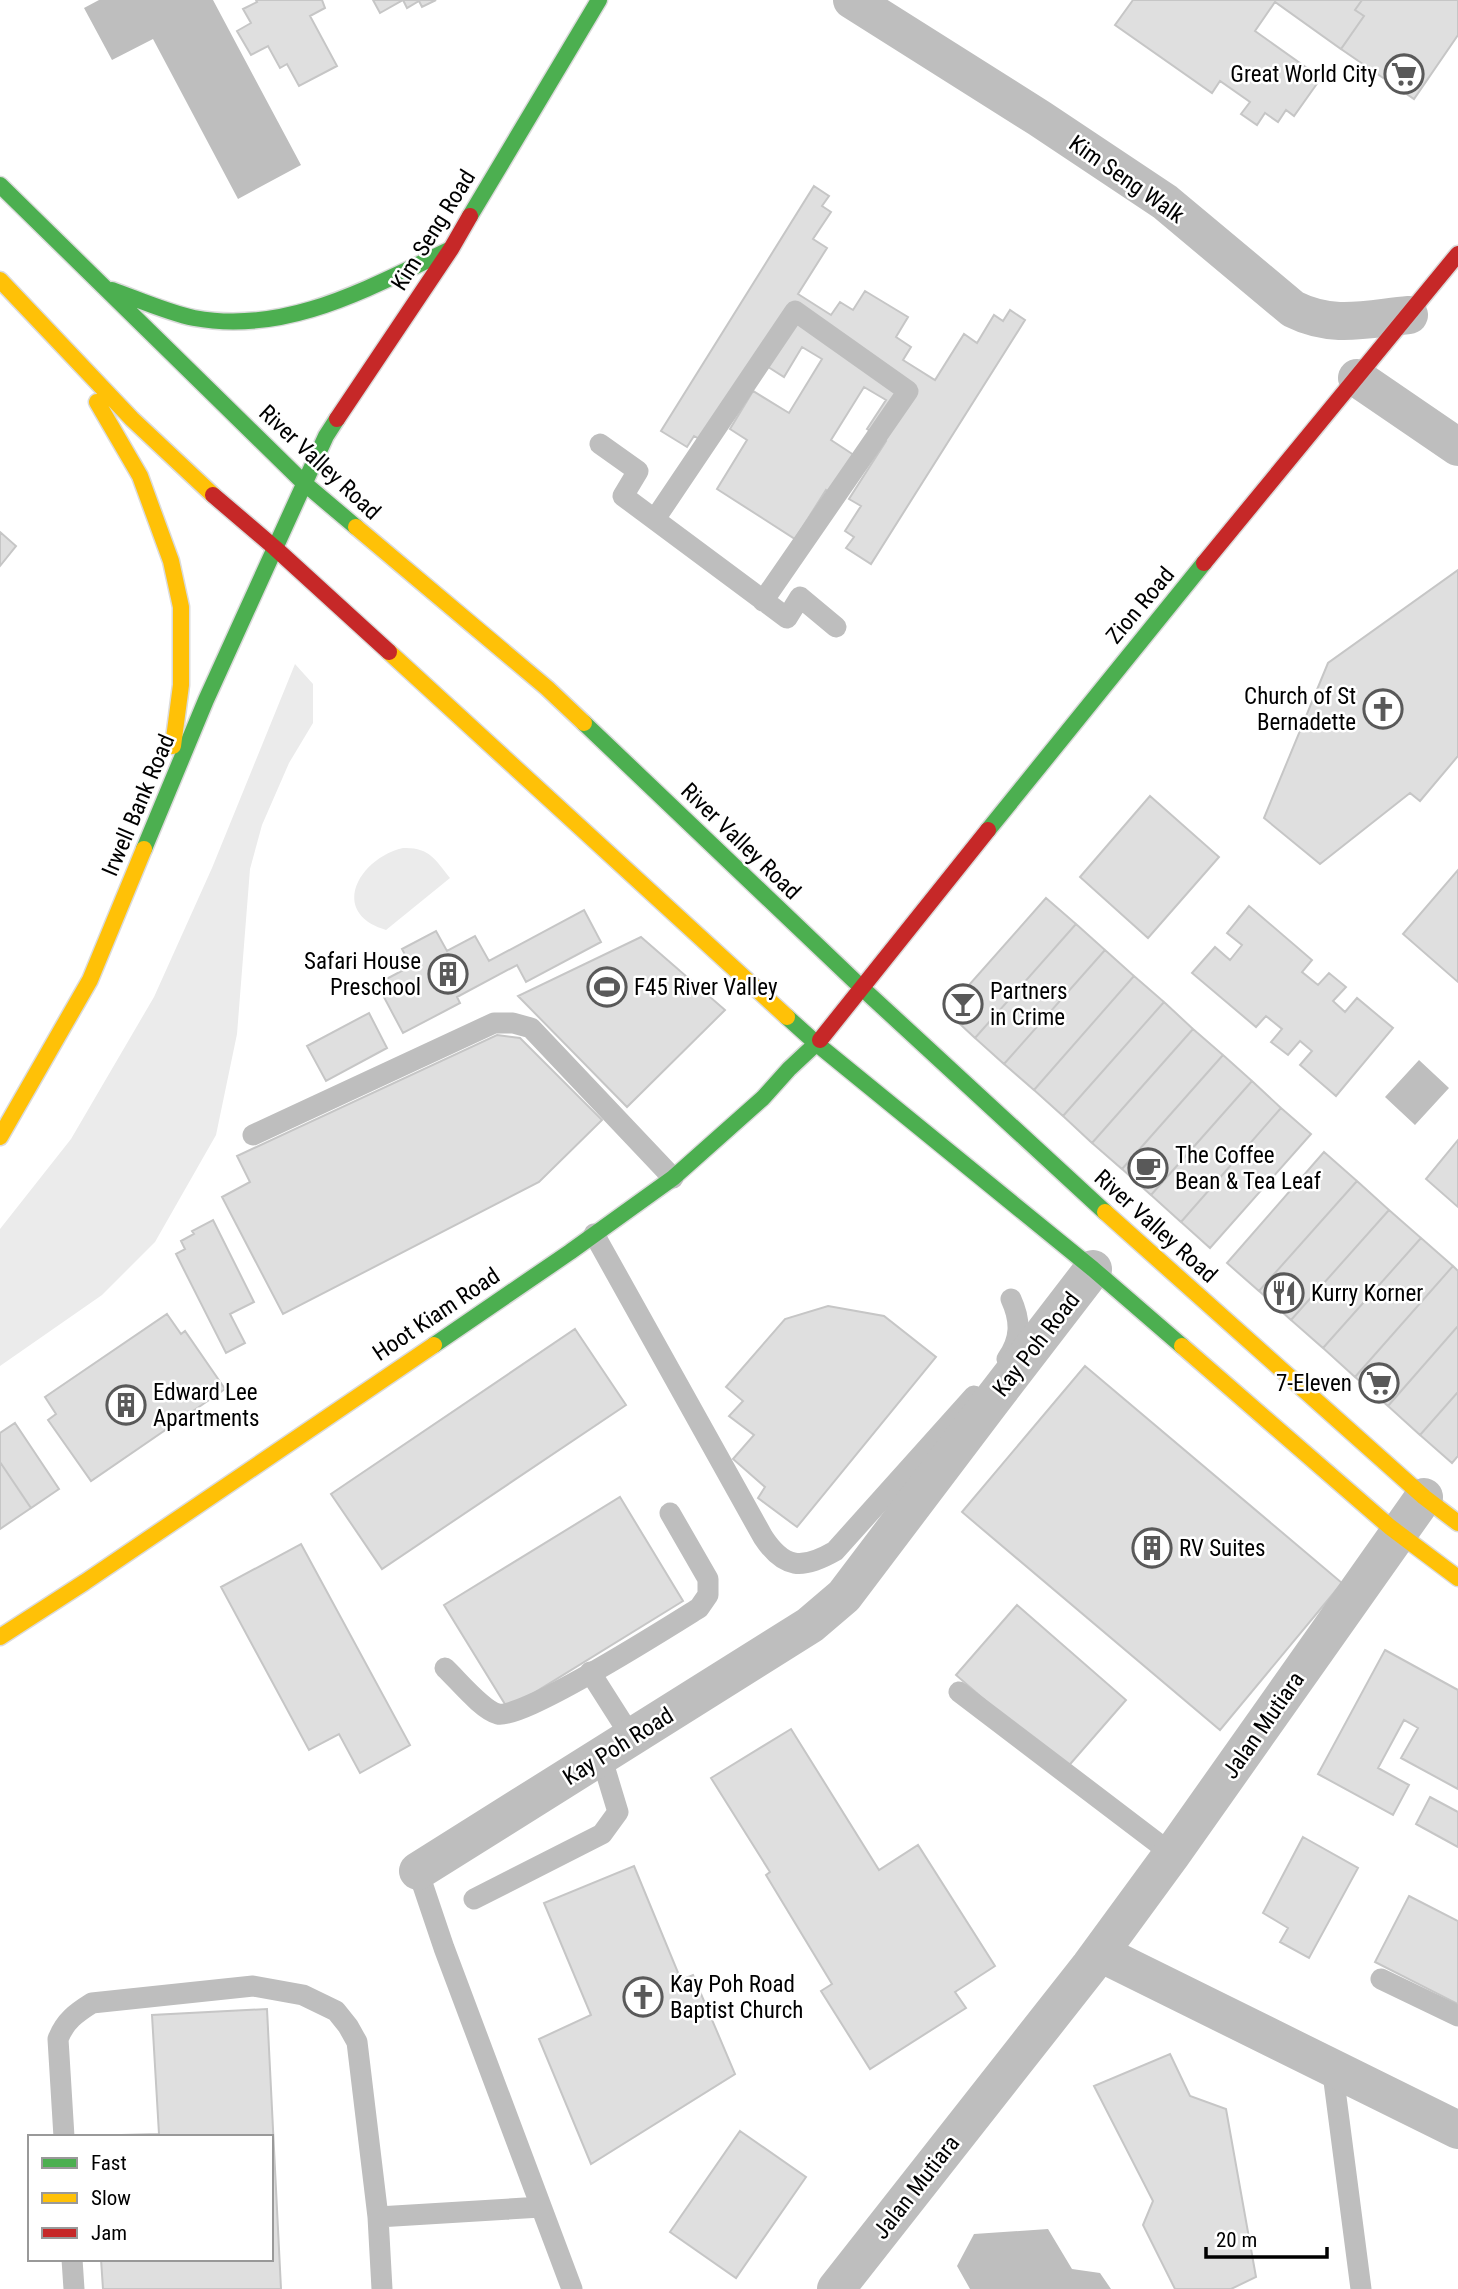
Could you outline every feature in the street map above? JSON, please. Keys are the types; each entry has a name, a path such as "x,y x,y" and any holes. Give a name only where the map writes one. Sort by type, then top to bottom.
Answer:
{"main road":[{"name":"Kim Seng Road","path":"304,483 326,436 451,249 598,0"},
{"name":"River Valley Road","path":"0,185 304,483 547,688 862,988 1127,1231 1424,1497 1458,1523"},
{"path":"100,285 193,318 255,322 309,312 451,249"},
{"name":"Zion Road","path":"862,988 1122,662 1458,254"},
{"path":"0,280 71,358 222,506 275,548 817,1044 1094,1269 1398,1534 1456,1572"},
{"path":"71,358 140,475 171,561 181,607 181,685 167,796"},
{"name":"Irwell Bank Road","path":"0,1137 90,979 206,700 304,483"},
{"name":"Hoot Kiam Road","path":"0,1637 673,1178 763,1098 789,1069 817,1044 862,988"}],"street":[{"name":"Kim Seng Walk","path":"852,0 1165,202 1293,309 1311,318 1340,322 1409,315"},
{"path":"1357,378 1458,447"},
{"name":"Kay Poh Road","path":"418,1871 810,1625 844,1597 847,1562 1094,1269"},
{"name":"Jalan Mutiara","path":"836,2289 1100,1953 1424,1497"},
{"path":"1100,1953 1458,2130"}],"lane":[{"path":"655,519 794,311 908,391 763,601"},
{"path":"600,444 638,471 623,496 787,618 800,597 836,627"},
{"path":"253,1135 494,1023 513,1023 531,1028 673,1178"},
{"path":"594,1234 763,1537 780,1559 795,1563 821,1559 847,1562 1008,1358 1016,1345 1019,1330 1019,1320 1011,1299"},
{"path":"445,1668 487,1708 498,1714 509,1714 590,1672 699,1608 708,1595 708,1579 670,1513"},
{"path":"474,1899 602,1834 618,1812 616,1747 590,1672"},
{"path":"959,1692 1172,1854"},
{"name":"Kay Poh Road","path":"418,1871 444,1948 572,2289"},
{"path":"1381,1979 1458,2016"},
{"path":"64,2135 58,2039 63,2024 78,2011 92,2003 253,1986 303,1995 336,2011 357,2042 378,2217 382,2289"},
{"path":"1332,2066 1361,2289"},
{"path":"378,2217 541,2207"},
{"path":"72,2261 74,2289"}],"shaded area":[{"path":"99,0 213,0 301,165 238,199 153,39 112,60 84,8"},
{"path":"295,664 313,684 313,723 289,763 262,825 250,869 237,1034 216,1135 155,1242 102,1295 0,1366 0,1229 71,1139 154,997 212,868"},
{"path":"403,848 425,852 450,878 386,930 368,922 358,911 354,899 356,886 374,863"},
{"path":"1419,1060 1449,1088 1415,1125 1385,1097"},
{"path":"1048,2229 1072,2269 1100,2273 1111,2289 970,2289 957,2266 974,2234"}],"building":[{"path":"256,0 322,0 325,8 310,16 337,66 299,86 287,64 280,68 268,46 251,55 237,31 251,23 243,9 257,2"},
{"path":"373,0 403,0 380,13"},
{"path":"403,0 436,0 422,7 419,1 407,8"},
{"path":"1133,0 1362,0 1355,10 1364,16 1341,49 1275,2 1255,31 1321,78 1294,116 1286,110 1278,122 1265,113 1257,125 1241,114 1250,102 1220,81 1212,93 1115,25"},
{"name":"Great World City","path":"1362,0 1458,0 1458,35 1414,99 1341,49 1364,16 1355,10"},
{"path":"814,186 829,196 822,206 831,212 813,239 827,248 798,294 831,315 840,302 853,310 865,291 908,317 896,337 911,347 903,360 935,380 964,334 977,343 994,315 1003,321 1010,310 1025,320 871,564 846,548 854,537 845,531 861,506 849,499 886,441 867,429 886,400 864,387 831,440 866,463 843,501 826,490 795,539 717,489 747,440 730,429 753,391 789,413 822,359 802,347 784,377 765,365 703,441 694,436 687,447 661,431"},
{"path":"0,532 16,546 0,566"},
{"name":"Church of St Bernadette","path":"1458,570 1458,756 1420,801 1410,793 1320,864 1264,818 1328,663"},
{"path":"1150,796 1219,857 1148,938 1080,877"},
{"path":"1458,870 1458,982 1403,934"},
{"path":"1046,898 1076,924 975,1038 946,1011"},
{"path":"1249,906 1312,960 1302,972 1318,985 1329,973 1346,987 1333,1001 1345,1012 1357,998 1393,1028 1336,1096 1300,1065 1312,1051 1300,1041 1288,1055 1271,1042 1282,1029 1266,1016 1256,1027 1192,973 1215,947 1230,960 1242,945 1227,933"},
{"name":"Safari House Preschool","path":"584,910 601,942 526,982 517,965 457,997 460,1003 403,1033 377,984 411,966 402,949 436,931 447,951 475,936 489,961"},
{"path":"1076,924 1105,950 1004,1064 975,1038"},
{"path":"641,937 725,1010 627,1107 518,996"},
{"path":"1105,950 1134,976 1034,1090 1004,1064"},
{"path":"1134,976 1164,1002 1063,1116 1034,1090"},
{"path":"1164,1002 1193,1029 1092,1143 1063,1116"},
{"path":"369,1013 387,1048 326,1081 307,1046"},
{"path":"1193,1029 1223,1055 1122,1169 1092,1143"},
{"path":"497,1035 520,1038 602,1120 539,1182 283,1314 222,1197 250,1182 237,1156"},
{"path":"1223,1055 1252,1081 1151,1195 1122,1169"},
{"path":"1252,1081 1281,1108 1181,1222 1151,1195"},
{"path":"1281,1108 1311,1134 1210,1248 1181,1222"},
{"path":"1458,1140 1458,1207 1426,1179"},
{"path":"1324,1152 1357,1181 1259,1291 1227,1263"},
{"path":"1357,1181 1389,1210 1291,1320 1259,1291"},
{"path":"1389,1210 1421,1238 1323,1348 1291,1320"},
{"path":"213,1220 254,1302 230,1314 245,1343 226,1353 176,1254 185,1249 181,1241 194,1234 192,1231"},
{"path":"1421,1238 1453,1266 1355,1377 1323,1348"},
{"path":"1453,1266 1458,1271 1458,1326 1388,1406 1355,1377"},
{"path":"828,1306 884,1316 936,1357 797,1527 758,1498 765,1487 733,1459 754,1435 729,1416 743,1401 726,1387 785,1319"},
{"name":"Edward Lee Apartments","path":"167,1314 181,1334 185,1331 225,1389 91,1481 48,1420 56,1414 45,1397"},
{"path":"1458,1326 1458,1392 1420,1435 1388,1406"},
{"path":"575,1329 626,1405 382,1569 331,1494"},
{"name":"RV Suites","path":"1085,1366 1342,1583 1220,1730 962,1512"},
{"path":"1458,1392 1458,1456 1452,1463 1420,1435"},
{"path":"15,1423 59,1489 31,1508 0,1462 0,1433"},
{"path":"0,1462 31,1508 0,1529"},
{"path":"620,1497 683,1601 508,1709 444,1605"},
{"path":"301,1544 410,1745 360,1773 339,1734 309,1750 221,1587"},
{"path":"1017,1605 1126,1700 1065,1770 956,1675"},
{"path":"1385,1650 1458,1690 1458,1789 1401,1758 1418,1728 1404,1720 1378,1768 1409,1785 1393,1815 1318,1774"},
{"path":"791,1729 879,1870 918,1845 995,1966 955,1992 966,2008 870,2069 821,1991 832,1984 766,1875 770,1872 711,1778"},
{"path":"1430,1797 1458,1812 1458,1847 1416,1824"},
{"path":"1303,1837 1358,1868 1309,1958 1280,1942 1288,1928 1263,1913"},
{"name":"Kay Poh Road Baptist Church","path":"634,1866 681,1980 693,1975 735,2074 591,2164 539,2039 591,2015 544,1903"},
{"path":"1409,1896 1458,1921 1458,2004 1375,1962"},
{"path":"267,2009 281,2289 103,2289 101,2261 273,2261 273,2135 121,2135 159,2134 152,2015"},
{"path":"1170,2054 1190,2096 1226,2109 1256,2277 1231,2289 1175,2289 1143,2225 1153,2201 1094,2086"},
{"path":"740,2131 806,2177 736,2278 670,2232"}],"traffic: fast":[{"path":"470,216 599,0"},
{"path":"0,185 304,483 356,527"},
{"path":"112,290 194,318 228,322 262,320 326,305 449,250"},
{"path":"144,849 206,700 326,436 337,419"},
{"path":"988,830 1204,563"},
{"path":"584,723 862,988 1105,1212"},
{"path":"787,1017 1093,1269 1182,1346"},
{"path":"434,1345 673,1178 763,1098 820,1040"}],"traffic: slow":[{"path":"0,280 132,419 213,495"},
{"path":"97,402 140,476 171,561 181,607 181,685 173,746"},
{"path":"356,527 547,688 584,723"},
{"path":"389,652 787,1017"},
{"path":"0,1137 90,980 144,849"},
{"path":"1105,1212 1424,1497 1458,1523"},
{"path":"0,1637 434,1345"},
{"path":"1182,1346 1390,1527 1458,1578"}],"traffic: jam":[{"path":"337,419 451,249 470,216"},
{"path":"1204,563 1458,254"},
{"path":"213,495 389,652"},
{"path":"820,1040 988,830"}],"place":[{"name":"Great World City","path":"1404,74"},
{"name":"Church of St Bernadette","path":"1383,709"},
{"name":"Safari House Preschool","path":"448,974"},
{"name":"F45 River Valley","path":"607,987"},
{"name":"Partners in Crime","path":"963,1004"},
{"name":"The Coffee Bean & Tea Leaf","path":"1148,1168"},
{"name":"Kurry Korner","path":"1284,1293"},
{"name":"7-Eleven","path":"1379,1383"},
{"name":"Edward Lee Apartments","path":"126,1405"},
{"name":"RV Suites","path":"1152,1548"},
{"name":"Kay Poh Road Baptist Church","path":"643,1997"}]}
